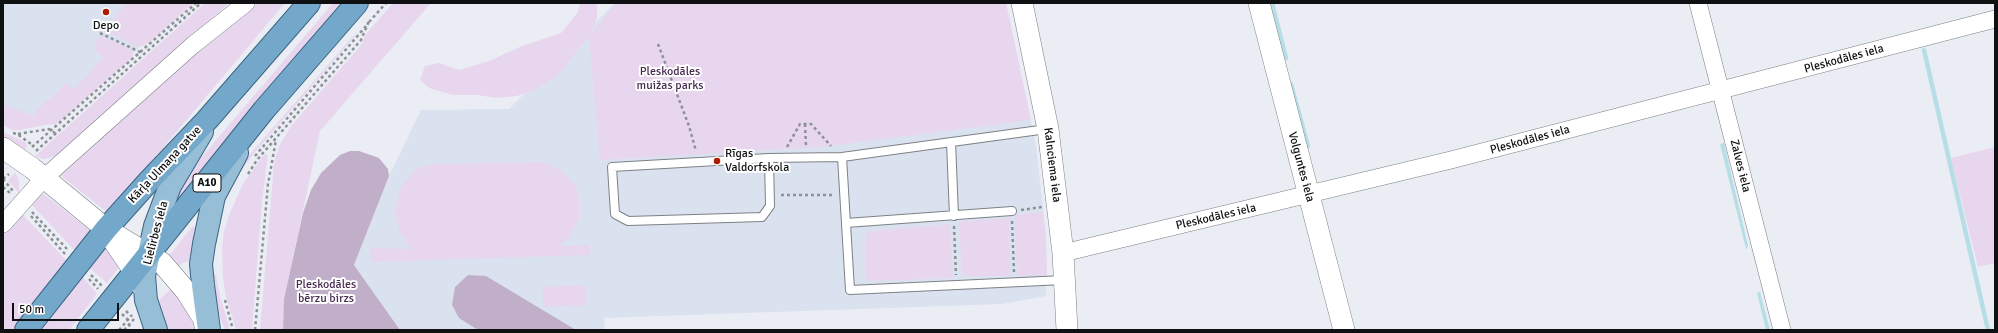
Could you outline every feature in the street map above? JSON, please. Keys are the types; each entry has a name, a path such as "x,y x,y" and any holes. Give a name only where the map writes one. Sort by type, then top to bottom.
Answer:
{"highway":[{"name":"Kārļa Ulmaņa gatve","path":"26,330 106,229 207,120 309,3"},
{"name":"A10","path":"88,330 134,271 150,255 264,110 357,3"}],"main road":[{"path":"208,330 201,264 214,196 230,164 264,110"},
{"name":"Lielirbes iela","path":"156,330 145,292 144,276 150,255 155,226 163,201 207,120"}],"street":[{"path":"227,18 241,3"},
{"path":"3,224 44,178 151,82 246,3"},
{"name":"Kalnciema iela","path":"1022,3 1048,129 1063,253 1067,330"},
{"name":"Volguntes iela","path":"1259,3 1344,330"},
{"name":"Zalves iela","path":"1698,3 1782,330"},
{"name":"Pleskodāles iela","path":"1063,253 1309,196 1995,19"},
{"path":"3,148 26,156 44,178 106,229 150,255 168,269 186,291 203,318 208,330"},
{"path":"106,229 134,271 145,292"}],"lane":[{"path":"769,158 770,206 762,217 628,221 615,214 612,167 769,158 842,157 1048,129"},
{"path":"951,142 954,216"},
{"path":"842,157 850,290 1064,280"},
{"path":"846,223 1012,211"}],"path":[{"path":"26,156 55,133 196,3"},
{"path":"26,156 52,131 201,3"},
{"path":"252,160 358,37 369,21 386,3"},
{"path":"245,178 257,160 360,40 369,21"},
{"path":"100,33 142,53"},
{"path":"658,44 689,126 699,162"},
{"path":"780,158 800,124 811,124 842,157"},
{"path":"805,124 806,158"},
{"path":"17,134 44,129 55,133"},
{"path":"255,330 268,184 276,139"},
{"path":"770,196 844,195"},
{"path":"1014,283 1012,211 1048,206"},
{"path":"954,216 957,285"},
{"path":"224,295 233,330"},
{"path":"119,330 127,320 131,330"}],"shaded area":[{"path":"3,3 187,3 62,120 53,125 3,115"},
{"name":"Rīgas Valdorfskola","path":"615,3 1006,3 1036,145 1046,236 1046,296 1002,304 604,318 605,330 400,330 354,265 389,176 421,110 509,109"}],"green space":[{"path":"128,3 193,3 149,43 139,47 103,30"},
{"path":"205,3 229,3 56,156 44,159 35,156"},
{"path":"258,3 285,3 108,213 59,174 199,49"},
{"path":"333,3 343,3 164,215 194,166"},
{"path":"393,3 431,3 320,131 284,299 283,330 260,330 274,163 279,146 292,125 361,45 366,34"},
{"name":"Pleskodāles muižas parks","path":"580,3 597,3 597,18 591,34 616,3 1006,3 1031,120 820,147 600,160 589,37 568,61 566,67 554,78 533,91 517,96 496,98 478,95 453,95 429,88 420,80 425,66 439,63 459,70 489,61 522,46 561,33 578,12"},
{"path":"99,35 132,50 132,58 57,123 19,130 12,130 3,125 3,104 33,116 36,109 39,109 48,99 51,99 64,84 68,83 74,89 103,58 94,49"},
{"path":"354,35 355,36 255,152 233,182 223,205 220,205 239,168"},
{"path":"3,132 25,142 27,145 25,150 3,137"},
{"path":"1995,147 1995,263 1978,267 1951,158"},
{"name":"Pleskodāles bērzu birzs","path":"350,151 359,151 379,158 388,169 389,176 354,265 400,330 283,330 284,299 303,213 311,190 321,173 340,155"},
{"path":"266,154 268,156 262,201 252,330 236,330 226,297 223,278 222,248 224,231 229,215 243,184 262,157"},
{"path":"543,162 562,171 574,183 579,195 579,218 567,240 558,246 589,245 590,255 371,262 371,248 411,249 400,232 396,217 396,206 401,186 414,171 423,166 436,164"},
{"path":"15,172 19,180 19,193 8,181"},
{"path":"42,193 92,232 77,253 31,204"},
{"path":"1043,212 1046,236 1047,275 1017,276 1015,215"},
{"path":"21,213 68,262 16,330 3,330 3,234"},
{"path":"1009,218 1010,276 962,276 959,222"},
{"path":"950,224 953,278 873,281 866,279 865,235 871,231"},
{"path":"193,226 195,227 192,260 183,263 175,269 166,259"},
{"path":"104,244 120,266 107,283 87,266"},
{"path":"211,273 216,275 220,296 230,330 225,330 220,317 211,288"},
{"path":"81,275 97,294 69,330 37,330"},
{"path":"468,275 486,276 576,330 478,330 459,318 452,305 455,287"},
{"path":"586,285 587,305 543,307 543,287"},
{"path":"173,287 184,303 195,330 165,330 159,300"}],"water":[{"path":"1724,143 1748,246 1746,249 1720,144"},
{"path":"1760,292 1770,330 1766,330 1757,293"}],"waterway":[{"path":"1272,3 1286,58"},
{"path":"1924,50 1988,330"},
{"path":"1291,84 1308,146"}],"place":[{"name":"Depo","path":"106,12"},
{"name":"Rīgas Valdorfskola","path":"717,161"}]}
